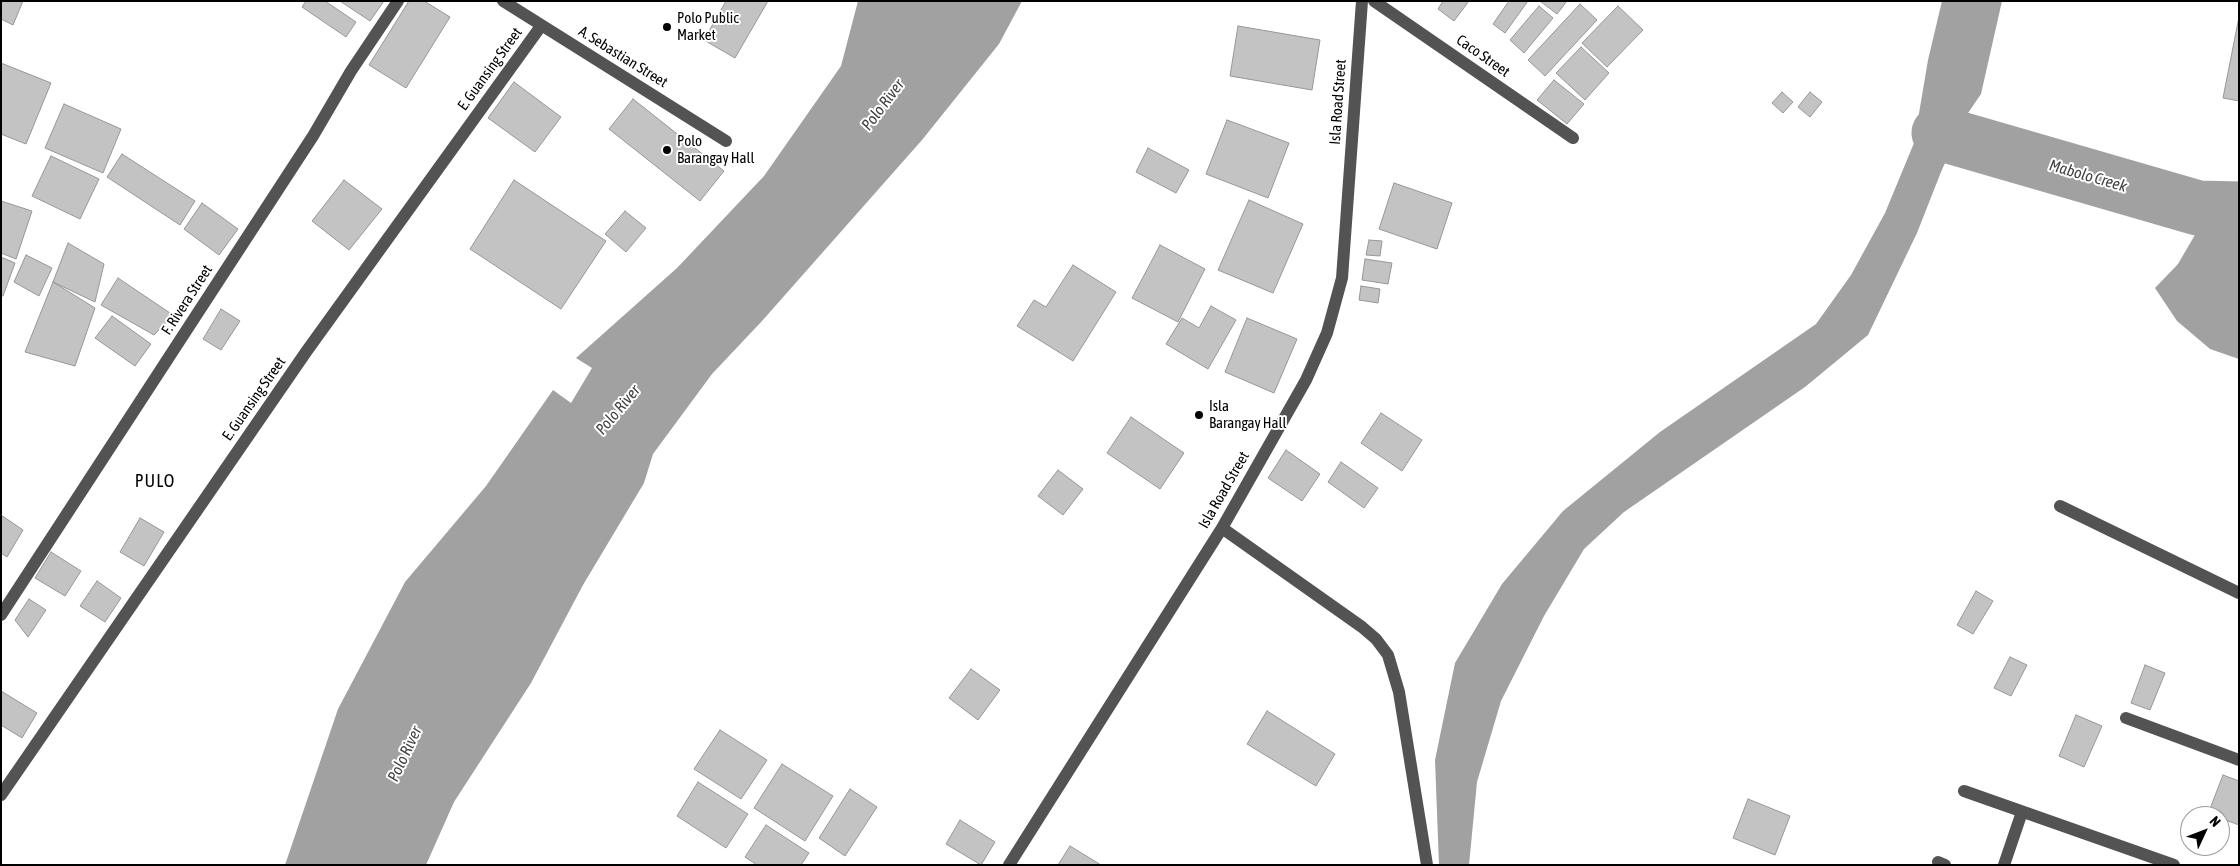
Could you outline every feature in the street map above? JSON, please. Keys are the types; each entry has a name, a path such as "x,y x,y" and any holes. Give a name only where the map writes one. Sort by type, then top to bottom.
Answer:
{"street":[{"name":"F. Rivera Street","path":"1,616 313,136 351,71 398,1"},
{"name":"A. Sebastian Street","path":"503,1 726,141"},
{"name":"Isla Road Street","path":"1009,865 1222,528 1306,380 1327,333 1342,278 1362,1"},
{"name":"Caco Street","path":"1374,1 1573,138"},
{"name":"E. Guansing Street","path":"1,795 306,352 541,26"},
{"path":"2060,506 2239,593"},
{"path":"1222,528 1362,627 1376,639 1388,655 1399,692 1427,865"},
{"path":"2126,718 2239,760"},
{"path":"1964,791 2174,865"},
{"path":"2004,865 2022,812"}],"water":[{"name":"Polo River","path":"858,1 1022,1 999,44 922,140 762,321 712,374 653,454 644,483 583,585 531,683 454,802 426,865 285,865 338,709 405,582 486,486 553,390 571,403 592,368 576,358 677,268 764,176 841,66"},
{"path":"1942,1 2002,1 1981,94 1966,116 1917,233 1868,335 1805,387 1624,512 1584,549 1544,616 1501,701 1477,782 1469,865 1439,865 1435,760 1455,663 1502,584 1563,511 1660,432 1816,324 1851,275 1885,213 1914,143 1928,60"},
{"path":"2198,208 2239,209 2239,359 2210,349 2177,321 2155,288 2178,264 2203,221"}],"building":[{"path":"1,1 23,1 13,25 1,19"},
{"path":"306,1 325,1 356,22 346,37 302,7"},
{"path":"340,1 384,1 370,21"},
{"path":"409,1 424,1 450,17 406,88 369,65"},
{"path":"726,1 768,1 735,58 704,40"},
{"path":"1443,1 1469,1 1454,21 1438,9"},
{"path":"1509,1 1528,1 1505,33 1493,24"},
{"path":"1540,1 1567,1 1557,14"},
{"path":"1580,4 1597,20 1545,76 1528,60"},
{"path":"1539,6 1553,18 1524,53 1510,40"},
{"path":"1618,6 1643,30 1607,67 1582,43"},
{"path":"2239,17 2239,101 2223,98"},
{"path":"1238,26 1320,40 1312,90 1230,76"},
{"path":"1581,47 1609,73 1585,100 1556,73"},
{"path":"1,63 51,83 26,144 1,134"},
{"path":"1554,80 1584,104 1567,124 1537,100"},
{"path":"514,82 561,117 535,152 488,118"},
{"path":"1782,92 1793,102 1783,113 1772,103"},
{"path":"1810,92 1822,102 1810,117 1798,107"},
{"name":"Polo Barangay Hall","path":"633,99 724,171 700,201 609,129"},
{"path":"64,104 121,129 103,173 45,148"},
{"path":"1227,120 1289,143 1268,198 1206,174"},
{"path":"1148,148 1189,170 1176,193 1136,172"},
{"path":"122,154 195,201 180,225 107,177"},
{"path":"51,156 99,179 80,219 32,196"},
{"path":"344,180 382,209 349,250 312,221"},
{"path":"514,180 606,241 561,309 470,249"},
{"path":"1394,183 1452,203 1437,249 1379,229"},
{"path":"1249,200 1303,224 1273,293 1218,270"},
{"path":"1,201 32,211 16,259 1,253"},
{"path":"202,203 238,229 219,255 184,229"},
{"path":"625,211 646,228 626,252 605,234"},
{"path":"1369,240 1382,241 1380,256 1366,255"},
{"path":"68,243 104,264 95,302 53,282"},
{"path":"1160,245 1205,269 1178,322 1132,298"},
{"path":"26,255 52,268 39,296 14,282"},
{"path":"1,257 15,263 3,296 1,296"},
{"path":"1365,259 1392,263 1388,284 1362,280"},
{"path":"1073,265 1116,292 1073,361 1017,326 1034,300 1046,307"},
{"path":"118,278 173,315 154,335 101,305"},
{"path":"53,282 95,308 75,366 25,352"},
{"path":"1361,286 1380,289 1378,303 1359,300"},
{"path":"1211,306 1236,320 1208,369 1166,344 1182,318 1199,328"},
{"path":"221,309 240,321 221,350 203,339"},
{"path":"112,316 151,344 135,366 95,338"},
{"path":"1247,318 1297,339 1274,393 1225,372"},
{"path":"1381,413 1422,440 1402,471 1361,443"},
{"path":"1131,417 1184,453 1160,489 1107,453"},
{"path":"1286,450 1320,474 1302,501 1268,478"},
{"path":"1341,462 1378,488 1364,508 1328,482"},
{"path":"1058,470 1083,489 1063,515 1038,496"},
{"path":"1,515 23,530 7,557 1,553"},
{"path":"140,518 164,532 144,566 120,552"},
{"path":"51,552 81,571 65,596 35,578"},
{"path":"97,581 121,598 105,622 80,606"},
{"path":"1976,591 1993,601 1973,634 1957,625"},
{"path":"29,599 46,610 28,637 15,620"},
{"path":"2010,657 2027,665 2011,696 1994,688"},
{"path":"2145,665 2165,673 2150,710 2131,703"},
{"path":"971,669 1000,690 978,720 949,698"},
{"path":"1,691 37,713 22,738 1,725"},
{"path":"1267,711 1335,754 1316,786 1247,744"},
{"path":"2076,715 2102,726 2084,767 2059,756"},
{"path":"720,730 767,760 741,799 694,769"},
{"path":"782,764 833,796 805,841 754,808"},
{"path":"2223,775 2239,781 2239,825 2230,822 2230,806 2211,806"},
{"path":"698,782 748,814 726,848 677,816"},
{"path":"850,789 877,807 845,856 819,838"},
{"path":"1748,799 1790,816 1775,855 1733,838"},
{"path":"960,820 995,842 981,865 946,844"},
{"path":"766,825 809,853 801,865 757,865 745,857"},
{"path":"1070,846 1101,865 1058,865"}],"waterway":[{"name":"Mabolo Creek","path":"1939,133 2198,208 2239,209"}],"place":[{"name":"Polo Public Market","path":"667,27"},
{"name":"Polo Barangay Hall","path":"667,150"},
{"name":"Isla Barangay Hall","path":"1199,415"}],"district":[{"name":"PULO","path":"155,481"}]}
